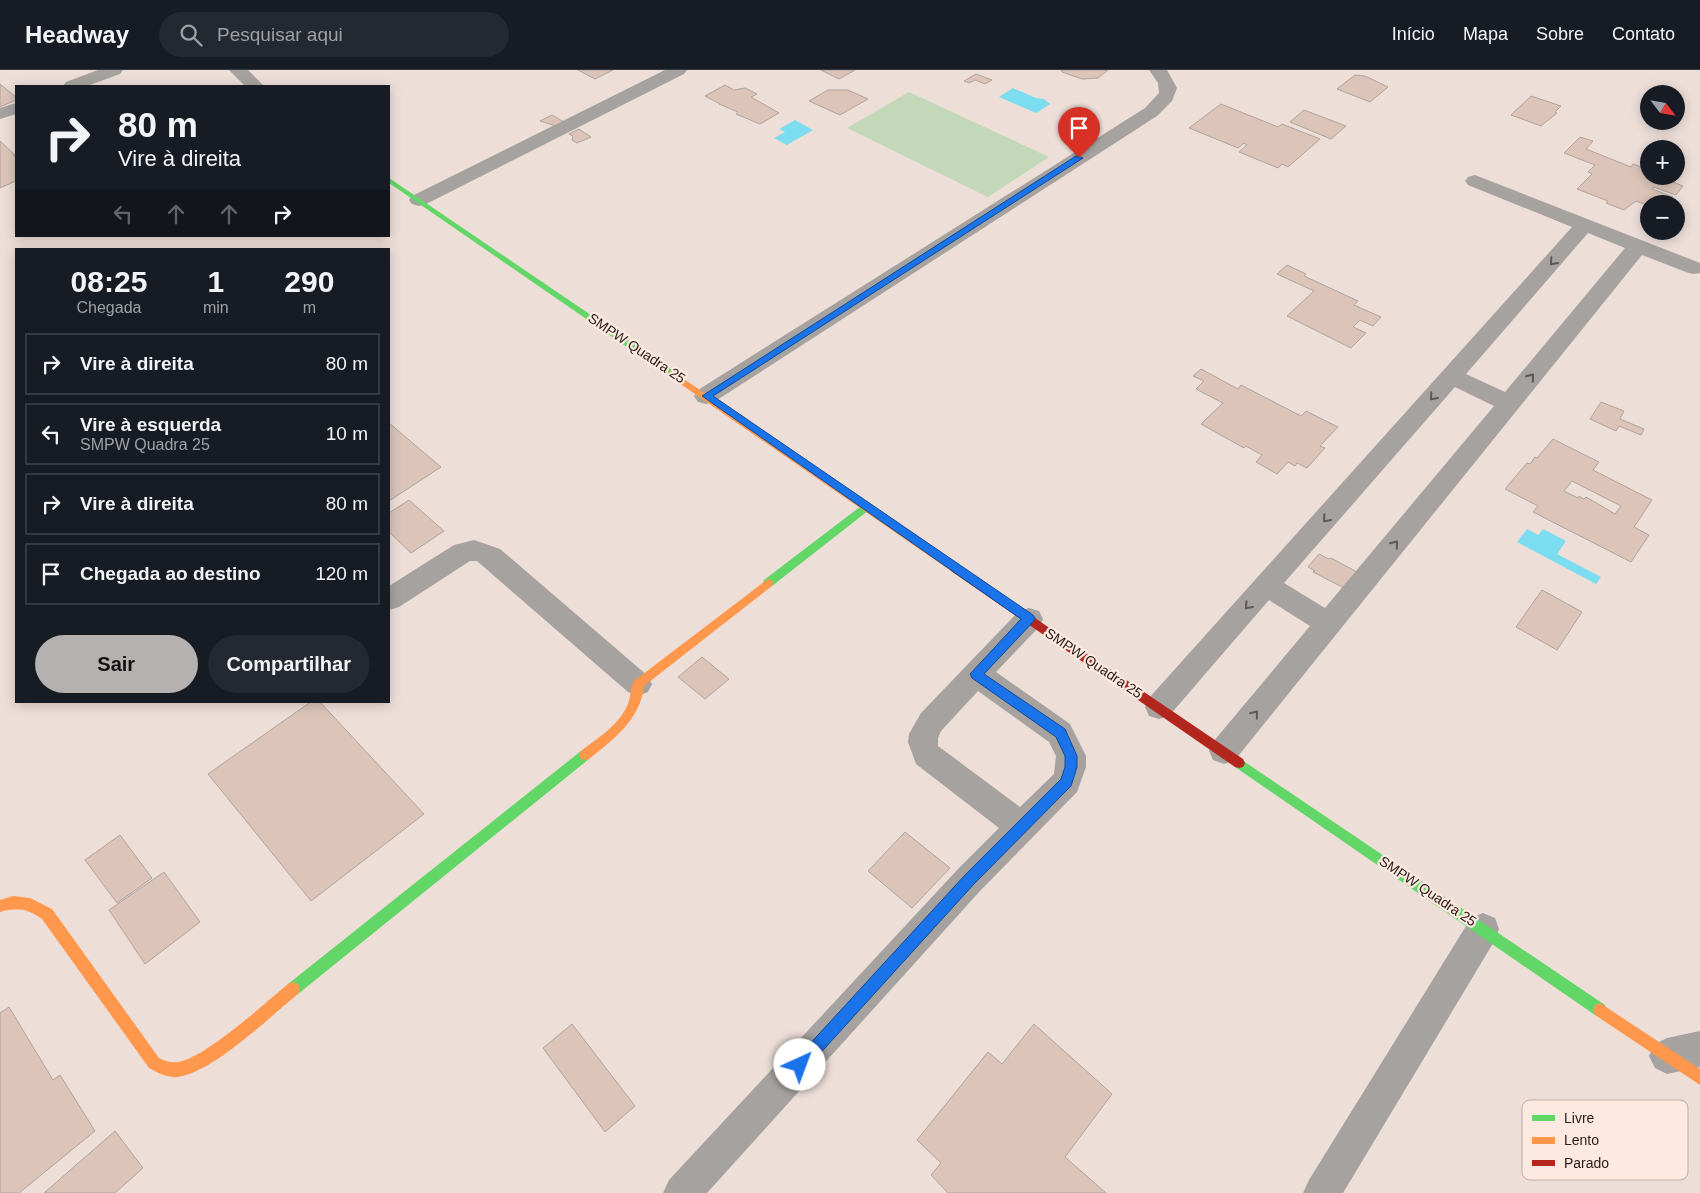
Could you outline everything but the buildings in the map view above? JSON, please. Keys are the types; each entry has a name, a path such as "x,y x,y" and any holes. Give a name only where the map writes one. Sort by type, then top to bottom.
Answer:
{"street":[{"path":"75,85 114,70"},
{"path":"238,70 254,85"},
{"path":"419,200 678,70"},
{"path":"706,396 1151,112 1165,101 1168,93 1169,87 1158,70"},
{"path":"0,114 15,108"},
{"name":"SMPW Quadra 25","path":"390,181 1700,1078"},
{"path":"1475,181 1694,268"},
{"path":"1158,706 1585,225"},
{"path":"1224,752 1638,246"},
{"path":"1452,376 1509,404"},
{"path":"638,684 865,507"},
{"path":"0,906 12,902 26,901 47,914 154,1064 164,1069 175,1071 186,1069 207,1057 616,730 636,705 638,684 491,556 482,551 463,552 390,598"},
{"path":"1266,585 1329,624"},
{"path":"1021,826 927,755 923,749 922,741 924,732 1029,618"},
{"path":"682,1193 969,880 1066,782 1071,767 1071,756 1060,733 976,674"},
{"path":"1322,1193 1482,929"},
{"path":"1667,1056 1700,1049"}],"green space":[{"path":"909,92 1049,157 988,197 847,128"}],"water":[{"path":"1013,88 1036,98 1044,99 1050,104 1036,113 999,97"},
{"path":"795,120 813,130 787,145 774,138 785,132 779,129"},
{"path":"1527,529 1538,535 1543,529 1566,541 1557,554 1601,577 1596,584 1517,542"}],"traffic: fast":[{"path":"390,181 672,374"},
{"path":"768,583 865,507"},
{"path":"293,989 585,755"},
{"path":"1239,763 1600,1010"}],"traffic: slow":[{"path":"672,374 955,568"},
{"path":"585,755 612,733 628,716 637,696 638,684 768,583"},
{"path":"0,906 19,902 25,903 47,914 154,1063 166,1068 180,1069 206,1057 238,1034 293,989"},
{"path":"1600,1010 1700,1078"}],"traffic: jam":[{"path":"955,568 1239,763"}],"route":[{"path":"800,1065 969,880 1066,782 1071,767 1071,756 1067,744 1060,733 976,674 1029,618 706,396 1079,158"}]}
